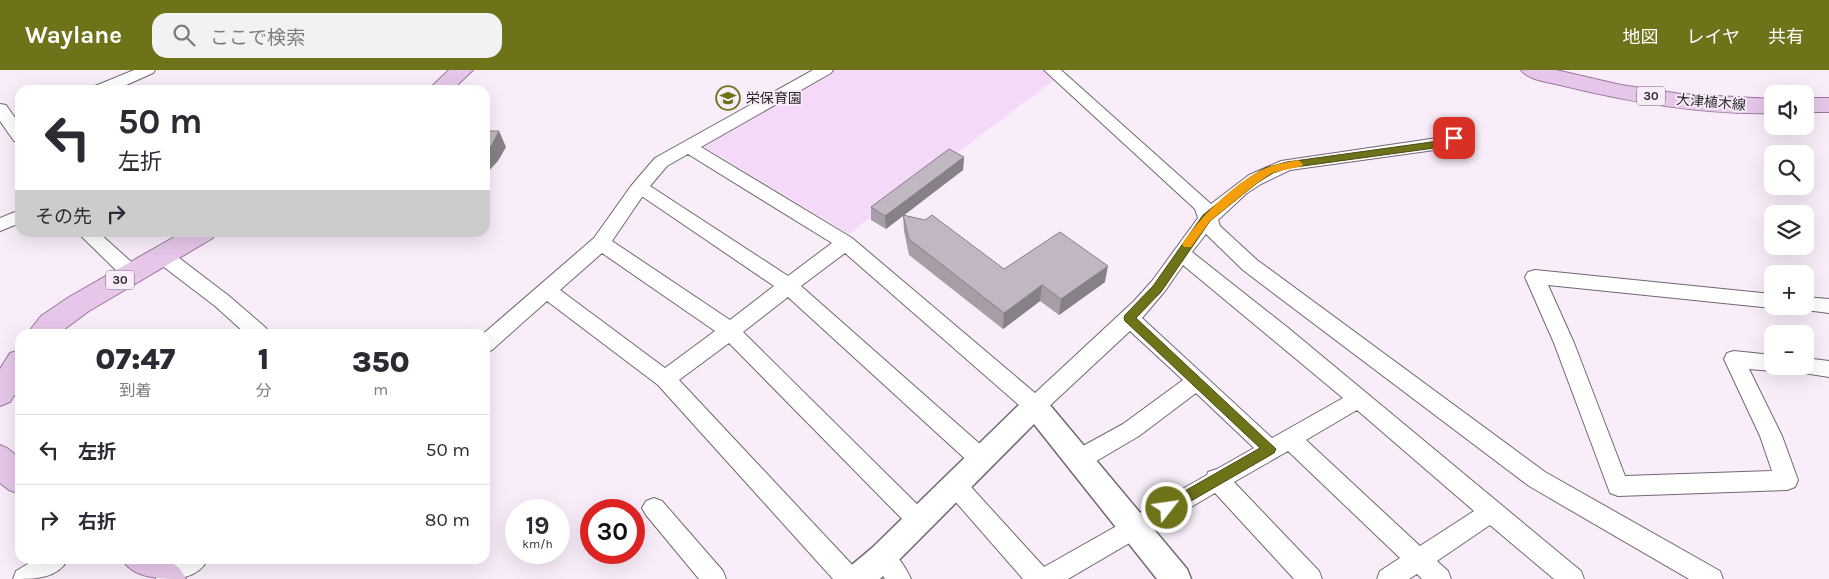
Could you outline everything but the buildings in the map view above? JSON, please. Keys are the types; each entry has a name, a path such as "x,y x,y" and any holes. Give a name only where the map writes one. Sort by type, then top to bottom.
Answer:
{"main road":[{"path":"445,85 462,70"},
{"name":"大津植木線","path":"1532,70 1590,85 1654,97 1713,104 1764,106"},
{"path":"1814,105 1829,105"},
{"name":"30","path":"46,329 51,323 79,304 195,237"},
{"path":"0,394 15,369"},
{"path":"0,458 10,473 15,476"},
{"path":"146,564 169,579"}],"street":[{"path":"112,85 146,70"},
{"path":"490,340 602,243 637,190 661,162 825,70"},
{"path":"1052,70 1203,206 1212,229 1258,270 1537,479 1711,579"},
{"path":"0,109 15,126"},
{"path":"858,579 891,568 919,522 1035,406 1129,318 1157,289 1207,218 1253,180 1269,171 1287,165 1449,142 1454,138"},
{"path":"689,147 845,243 1035,406 1176,579"},
{"path":"637,190 648,192 788,286 981,459"},
{"path":"0,226 15,218"},
{"path":"92,237 132,273"},
{"path":"602,243 730,331 919,522"},
{"path":"665,379 845,243"},
{"path":"1181,253 1359,399 1490,513 1572,579"},
{"path":"163,256 222,301 253,329"},
{"path":"1764,300 1534,277 1564,343 1618,486 1787,480 1771,436 1734,359 1764,362"},
{"path":"547,291 665,379 849,579"},
{"path":"1814,305 1829,306"},
{"path":"1129,318 1197,381 1279,444 1439,579"},
{"path":"1814,367 1829,369"},
{"path":"1080,459 1131,430 1197,381"},
{"path":"1046,579 1359,399"},
{"path":"1216,480 1310,579"},
{"path":"955,485 1039,579"},
{"path":"654,508 714,579"},
{"path":"1389,579 1490,513"},
{"path":"25,579 48,564"},
{"path":"169,579 189,564"}],"shaded area":[{"path":"833,70 1043,70 1054,80 849,234 704,147 707,142"}],"slow traffic":[{"path":"1187,244 1207,218 1253,180 1269,171 1287,165 1298,164"}],"place":[{"name":"栄保育園","path":"728,98"}],"route":[{"path":"1167,508 1269,449 1129,318 1157,289 1207,218 1253,180 1269,171 1287,165 1449,142 1454,138"}]}
